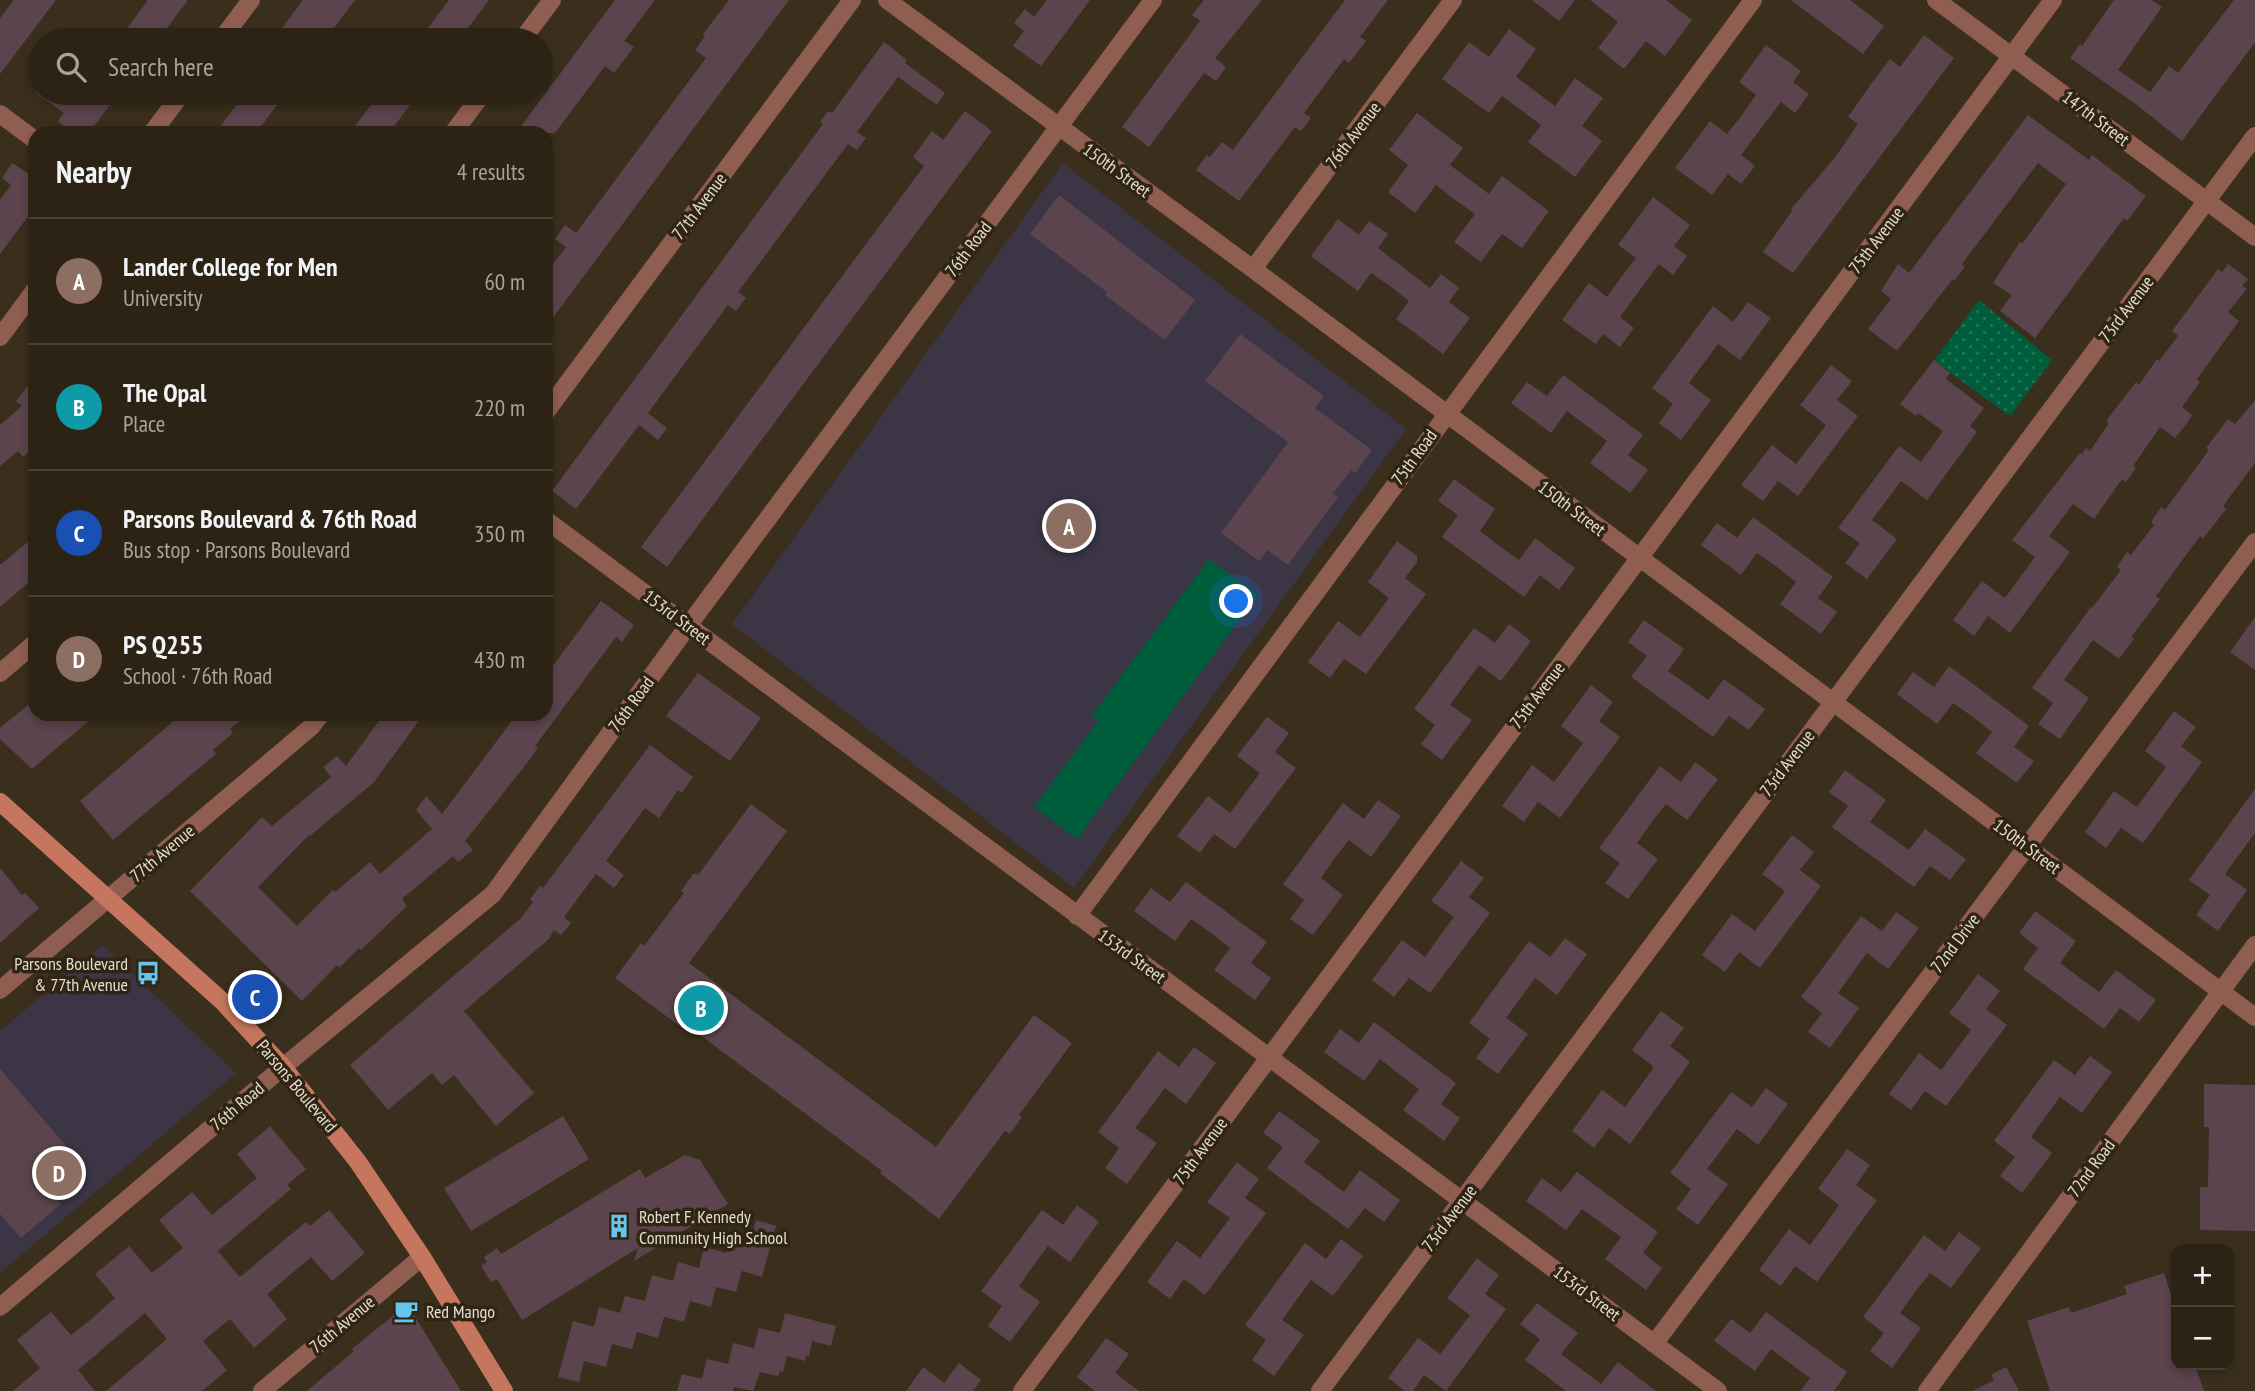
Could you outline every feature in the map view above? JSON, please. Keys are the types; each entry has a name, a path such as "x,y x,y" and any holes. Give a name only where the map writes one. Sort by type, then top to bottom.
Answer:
{"main road":[{"name":"Parsons Boulevard","path":"0,802 222,1001 283,1067 358,1162 422,1257 504,1391"}],"street":[{"path":"230,28 251,0"},
{"path":"531,28 552,0"},
{"name":"77th Avenue","path":"553,403 852,0"},
{"name":"150th Street","path":"887,0 2255,1017"},
{"name":"76th Road","path":"0,1307 283,1067 493,894 688,626 1153,0"},
{"name":"76th Avenue","path":"1253,270 1453,0"},
{"name":"75th Road","path":"1077,916 1754,0"},
{"name":"147th Street","path":"1936,0 2255,237"},
{"name":"75th Avenue","path":"1022,1391 2053,0"},
{"path":"157,126 173,105"},
{"path":"458,126 473,105"},
{"path":"0,114 28,135"},
{"name":"73rd Avenue","path":"1321,1391 2255,136"},
{"path":"0,337 28,299"},
{"name":"153rd Street","path":"553,525 1718,1391"},
{"name":"72nd Drive","path":"1654,1344 2255,542"},
{"path":"0,673 28,649"},
{"name":"77th Avenue","path":"0,990 316,721"},
{"name":"72nd Road","path":"1927,1391 2255,945"},
{"name":"76th Avenue","path":"262,1391 422,1257"}],"shaded area":[{"path":"1063,163 1406,429 1074,888 732,624"},
{"path":"102,945 236,1073 0,1273 0,1031"}],"green space":[{"path":"1979,300 2052,360 2010,416 1934,361"},
{"path":"1209,559 1258,595 1077,839 1034,807 1099,720 1092,715"}],"building":[{"path":"14,0 56,0 35,28 28,28 28,37 0,74 0,18"},
{"path":"148,0 188,0 167,28 127,28"},
{"path":"303,0 355,0 334,28 282,28"},
{"path":"449,0 489,0 468,28 428,28"},
{"path":"615,0 655,0 624,41 634,47 614,73 605,66 555,133 553,126 521,126 537,105 553,105 553,83"},
{"path":"729,0 789,0 553,318 553,264 566,247 555,239 565,225 576,233 706,58 695,50 705,36 703,34"},
{"path":"1047,0 1090,0 1041,66 1013,46 1024,31 1014,23 1025,9 1034,17"},
{"path":"1204,0 1262,0 1215,58 1226,67 1216,81 1204,73 1149,147 1122,127 1200,21 1192,15"},
{"path":"1345,0 1388,0 1360,37 1366,41 1349,63 1344,59 1304,113 1311,118 1301,131 1295,127 1239,201 1196,170 1207,155 1210,157 1222,142 1233,150"},
{"path":"1532,0 1575,0 1559,21"},
{"path":"1590,0 1666,0 1692,20 1665,56 1646,41 1624,69 1598,48 1618,22"},
{"path":"1791,0 1850,0 1884,26 1863,54"},
{"path":"2114,0 2151,0 2162,7 2118,70 2150,92 2169,66 2178,73 2234,0 2255,0 2255,42 2182,141 2137,105 2070,58 2080,44 2082,46"},
{"path":"1509,29 1536,49 1516,77 1555,106 1575,78 1603,98 1582,126 1602,141 1575,177 1528,142 1541,125 1502,96 1489,113 1442,79 1469,42 1489,57"},
{"path":"1924,35 1954,58 1793,273 1763,252 1791,209 1836,156 1858,124 1848,117 1871,84 1890,59 1900,67"},
{"path":"884,42 907,60 905,63 945,93 937,105 898,77 857,132 866,138 857,150 848,144 738,292 746,298 736,311 728,305 648,413 667,428 658,440 639,425 576,509 553,490 823,124 820,122 828,111 832,113"},
{"path":"1766,45 1801,71 1793,82 1809,94 1795,113 1781,102 1741,155 1755,166 1741,184 1728,174 1712,195 1675,168 1710,121 1727,134 1742,115 1756,95 1739,82"},
{"path":"53,105 110,105 94,126 64,126 58,121 64,113"},
{"path":"237,105 277,105 261,126 220,126"},
{"path":"371,105 410,105 394,126 355,126"},
{"path":"965,111 992,131 667,567 641,547 924,166 913,157 932,131 943,140"},
{"path":"1417,113 1463,148 1450,165 1489,194 1502,176 1549,211 1522,248 1502,234 1481,262 1454,242 1475,214 1436,185 1415,213 1388,192 1408,165 1389,150"},
{"path":"2028,115 2089,160 2092,155 2146,196 2127,221 2124,218 2035,338 2000,311 2012,295 1993,283 2020,242 2022,244 2066,184 2038,163 1962,264 1965,267 1897,351 1868,329 1891,299 1881,291 1898,264 1909,273"},
{"path":"12,163 28,173 28,216 0,254 0,200 11,185 2,178"},
{"path":"1059,195 1195,300 1165,340 1030,234"},
{"path":"1653,197 1690,225 1674,246 1687,256 1673,275 1659,264 1620,317 1634,328 1620,347 1603,334 1596,344 1562,320 1589,283 1607,297 1636,258 1618,245"},
{"path":"1338,219 1359,235 1369,221 1388,234 1378,248 1430,288 1441,274 1459,288 1449,302 1470,318 1443,354 1396,319 1409,301 1390,286 1371,273 1358,291 1311,256"},
{"path":"2228,264 2248,279 2242,286 2247,289 2228,312 2239,321 2197,379 2200,382 2182,407 2192,415 2188,422 2175,438 2160,427 2133,466 2136,468 2126,482 2122,479 2094,519 2073,504 2049,536 2070,552 2010,633 1988,616 1974,636 1953,620 1982,581 2005,598 2035,557 2012,540 2080,453 2086,448 2090,451 2109,423 2106,421 2136,382 2139,385 2157,359 2159,361 2178,336 2172,331 2218,269 2222,272"},
{"path":"1748,302 1771,318 1740,360 1718,344 1689,383 1711,400 1681,440 1659,423 1673,404 1652,388 1713,306 1733,322"},
{"path":"1240,334 1324,396 1315,408 1372,450 1355,473 1351,470 1333,494 1338,497 1288,565 1267,550 1259,561 1221,533 1288,442 1205,381"},
{"path":"1934,360 1950,373 1946,379 1984,408 1970,426 1977,432 1927,500 1901,481 1872,520 1897,539 1867,579 1845,563 1860,543 1838,528 1899,446 1921,462 1943,431 1900,404"},
{"path":"1831,365 1852,381 1837,400 1858,416 1798,496 1778,481 1763,501 1741,485 1772,445 1796,464 1826,425 1800,405"},
{"path":"1563,375 1643,435 1628,455 1648,470 1630,493 1590,463 1607,441 1567,411 1551,433 1511,403 1527,382 1547,396"},
{"path":"28,385 28,453 23,457 18,451 0,466 0,425 22,406 16,401"},
{"path":"2255,400 2255,463 2223,506 2226,509 2203,539 2200,536 2156,596 2160,599 2131,637 2134,639 2119,659 2093,640 2064,680 2089,698 2060,739 2038,724 2053,703 2032,688 2121,570 2117,567 2127,552 2131,555 2154,525 2151,522 2161,507 2165,510 2228,419 2235,424"},
{"path":"1454,479 1495,509 1480,531 1498,545 1519,560 1535,538 1575,568 1559,590 1540,575 1524,597 1442,537 1458,515 1438,501"},
{"path":"1753,517 1833,577 1818,598 1837,612 1821,634 1780,604 1796,582 1777,567 1757,553 1741,575 1701,545 1717,523 1737,538"},
{"path":"1397,541 1417,556 1417,562 1405,578 1426,594 1366,674 1344,659 1330,678 1308,662 1338,621 1360,637 1389,598 1368,582"},
{"path":"28,542 28,583 0,607 0,565"},
{"path":"601,601 634,625 622,642 616,637 535,746 538,748 524,767 465,841 473,850 458,862 453,856 402,899 407,906 361,950 359,948 339,968 337,965 302,1001 190,891 262,817 272,826 331,777 323,767 337,756 346,766 379,721 419,721 374,782 309,835 258,887 297,926 333,890 335,892 370,862 380,874 432,829 416,810 426,796 442,814 512,721 553,721 553,666"},
{"path":"2255,617 2255,670 2230,652"},
{"path":"1644,620 1684,649 1668,671 1708,700 1724,679 1765,709 1749,730 1729,716 1713,737 1631,677 1647,656 1628,642"},
{"path":"1509,624 1531,641 1501,681 1479,665 1450,705 1472,720 1442,760 1421,744 1435,725 1414,709 1474,628 1495,643"},
{"path":"1949,666 2029,726 2014,747 2034,761 2017,783 1976,753 1992,732 1973,717 1953,703 1937,724 1897,694 1913,672 1934,687"},
{"path":"698,673 761,718 730,761 666,716"},
{"path":"1591,685 1613,702 1599,721 1620,737 1560,818 1538,802 1524,822 1502,806 1532,765 1554,782 1583,743 1561,726"},
{"path":"28,705 28,721 89,721 32,769 0,739 0,728"},
{"path":"2174,711 2196,727 2181,746 2202,762 2143,843 2121,828 2106,848 2085,832 2114,791 2137,807 2166,767 2145,751"},
{"path":"1267,717 1289,733 1275,752 1296,768 1235,849 1214,834 1200,853 1177,836 1208,796 1230,813 1260,773 1237,756"},
{"path":"174,721 240,721 230,729 233,733 213,750 216,754 113,840 80,801"},
{"path":"650,745 693,777 682,793 678,790 659,818 645,808 606,861 624,875 614,888 596,874 564,917 571,923 561,935 554,930 549,939 464,1011 534,1093 496,1126 454,1075 442,1085 432,1073 388,1110 350,1065 521,918 533,902 530,899 540,886 543,888"},
{"path":"1695,762 1718,779 1687,820 1666,804 1651,823 1637,843 1658,859 1628,899 1605,883 1620,863 1599,848 1660,766 1681,782"},
{"path":"1845,770 1886,800 1870,822 1909,850 1925,829 1966,859 1950,880 1930,866 1914,887 1832,827 1848,806 1829,792"},
{"path":"2255,789 2255,833 2225,874 2247,890 2218,931 2196,915 2210,895 2189,880"},
{"path":"1378,800 1401,816 1371,857 1349,840 1334,859 1321,878 1343,895 1313,935 1290,919 1304,900 1283,884 1343,803 1364,819"},
{"path":"751,804 787,831 689,963 936,1147 1034,1015 1072,1043 1019,1115 1022,1117 1010,1134 1005,1131 939,1219 880,1173 882,1171 684,1023 681,1027 615,978 641,943 644,946 684,893 681,891 694,873 698,875"},
{"path":"1792,835 1814,852 1800,870 1821,886 1760,968 1739,952 1725,972 1702,955 1732,914 1755,931 1785,891 1762,874"},
{"path":"1461,861 1484,878 1469,897 1490,913 1430,993 1409,978 1394,997 1372,980 1402,940 1425,957 1454,917 1431,901"},
{"path":"0,868 22,895 25,893 39,908 0,943"},
{"path":"1186,882 1267,942 1251,963 1271,978 1255,1000 1214,970 1230,948 1211,933 1191,919 1175,941 1134,911 1151,888 1170,902"},
{"path":"2035,911 2076,941 2060,963 2099,992 2116,970 2156,1000 2139,1022 2120,1008 2104,1029 2023,969 2038,948 2019,933"},
{"path":"1896,912 1919,928 1888,969 1867,953 1838,993 1859,1008 1830,1048 1808,1032 1822,1013 1801,997 1861,916 1882,931"},
{"path":"1565,938 1587,954 1557,995 1535,978 1506,1018 1528,1034 1498,1074 1476,1058 1490,1039 1469,1023 1529,941 1550,957"},
{"path":"1978,974 2000,991 1986,1009 2007,1025 1946,1106 1925,1091 1911,1110 1889,1094 1919,1053 1941,1070 1971,1030 1949,1013"},
{"path":"1661,1011 1684,1028 1670,1046 1690,1062 1630,1144 1609,1128 1594,1148 1572,1131 1602,1090 1625,1107 1654,1067 1632,1050"},
{"path":"1374,1022 1456,1083 1441,1104 1460,1118 1444,1141 1403,1110 1419,1089 1380,1059 1364,1081 1324,1052 1340,1029 1359,1043"},
{"path":"1194,1047 1216,1063 1186,1104 1165,1088 1135,1128 1157,1143 1127,1184 1105,1168 1119,1148 1098,1132 1158,1051 1179,1067"},
{"path":"2090,1056 2112,1072 2082,1113 2060,1097 2031,1137 2052,1153 2022,1193 2000,1176 2015,1157 1994,1141 2054,1060 2075,1075"},
{"path":"0,1069 67,1147 36,1173 61,1204 21,1238 0,1214"},
{"path":"2204,1084 2255,1085 2255,1231 2200,1230 2200,1187 2208,1187 2209,1127 2204,1127"},
{"path":"1766,1088 1788,1104 1758,1145 1737,1129 1707,1169 1728,1184 1698,1225 1676,1209 1691,1189 1670,1173 1731,1092 1752,1107"},
{"path":"1279,1111 1320,1141 1304,1162 1344,1192 1360,1170 1400,1200 1384,1222 1365,1208 1348,1229 1267,1168 1283,1147 1263,1133"},
{"path":"563,1116 589,1159 471,1231 444,1188"},
{"path":"270,1126 306,1169 287,1185 291,1189 218,1251 240,1277 306,1222 310,1226 329,1210 365,1253 332,1281 311,1257 267,1294 287,1319 254,1348 230,1319 203,1341 227,1370 202,1391 106,1391 167,1339 145,1313 78,1370 95,1391 13,1391 40,1368 17,1340 51,1312 71,1335 89,1321 115,1298 95,1274 129,1246 152,1273 183,1248 159,1220 192,1192 212,1215 257,1178 237,1154"},
{"path":"1847,1149 1870,1165 1856,1185 1877,1200 1817,1282 1795,1266 1781,1286 1759,1270 1789,1229 1810,1245 1825,1225 1839,1205 1818,1189"},
{"name":"Robert F. Kennedy Community High School","path":"685,1155 700,1160 728,1204 634,1261 638,1248 522,1320 497,1279 491,1282 481,1266 487,1262 484,1257 497,1248 501,1254 640,1169 645,1178"},
{"path":"1237,1162 1259,1179 1245,1198 1266,1213 1205,1295 1184,1279 1170,1299 1147,1282 1177,1241 1200,1258 1230,1218 1207,1202"},
{"path":"1577,1172 1658,1232 1643,1253 1662,1268 1646,1290 1605,1259 1621,1237 1582,1209 1566,1230 1526,1201 1542,1178 1561,1192"},
{"path":"1077,1205 1099,1222 1070,1262 1048,1246 1033,1266 1019,1286 1040,1302 1010,1342 988,1326 1002,1306 981,1291 1042,1210 1063,1225"},
{"path":"756,1220 776,1226 762,1277 742,1271 736,1292 716,1287 711,1307 690,1301 684,1322 664,1317 658,1338 637,1332 632,1349 612,1344 606,1367 584,1361 579,1382 558,1377 573,1321 594,1327 599,1307 620,1313 625,1296 645,1301 652,1275 673,1281 678,1262 699,1268 704,1247 726,1253 731,1232 747,1236 750,1241"},
{"path":"1959,1232 1981,1248 1951,1288 1930,1273 1915,1292 1900,1313 1921,1328 1892,1368 1870,1351 1884,1333 1863,1317 1924,1235 1945,1251"},
{"path":"1341,1239 1363,1256 1333,1296 1311,1280 1282,1320 1304,1335 1274,1376 1252,1360 1266,1340 1245,1325 1305,1243 1326,1259"},
{"path":"1477,1258 1499,1275 1485,1294 1506,1309 1446,1391 1424,1375 1413,1391 1405,1391 1388,1378 1418,1338 1440,1354 1470,1315 1447,1298"},
{"path":"2164,1273 2171,1295 2171,1370 2197,1370 2204,1391 2050,1391 2027,1321 2069,1307 2071,1313 2127,1294 2124,1286"},
{"path":"1537,1303 1578,1333 1561,1354 1601,1384 1618,1362 1656,1391 1566,1391 1525,1360 1540,1339 1520,1324"},
{"path":"407,1304 461,1391 307,1391 354,1351 352,1349"},
{"path":"1766,1312 1847,1372 1834,1391 1801,1391 1810,1378 1771,1349 1755,1371 1714,1341 1731,1319 1750,1333"},
{"path":"785,1313 836,1326 831,1346 812,1341 809,1356 806,1356 805,1361 787,1356 783,1372 780,1371 778,1376 760,1372 753,1391 734,1387 733,1391 677,1391 682,1374 702,1379 707,1359 728,1364 733,1343 754,1348 759,1328 780,1333"},
{"path":"1106,1338 1129,1354 1115,1373 1139,1391 1095,1391 1077,1377"},
{"path":"959,1363 981,1380 973,1391 906,1391 923,1367 944,1383"},
{"path":"2006,1367 2019,1391 1973,1391 1994,1380 1991,1375"}],"place":[{"name":"Lander College for Men","path":"1069,526"},
{"name":"Parsons Boulevard & 77th Avenue","path":"148,973"},
{"name":"Parsons Boulevard & 76th Road","path":"255,997"},
{"name":"The Opal","path":"701,1008"},
{"name":"PS Q255","path":"59,1173"},
{"name":"Robert F. Kennedy Community High School","path":"619,1226"},
{"name":"Red Mango","path":"406,1311"}]}
